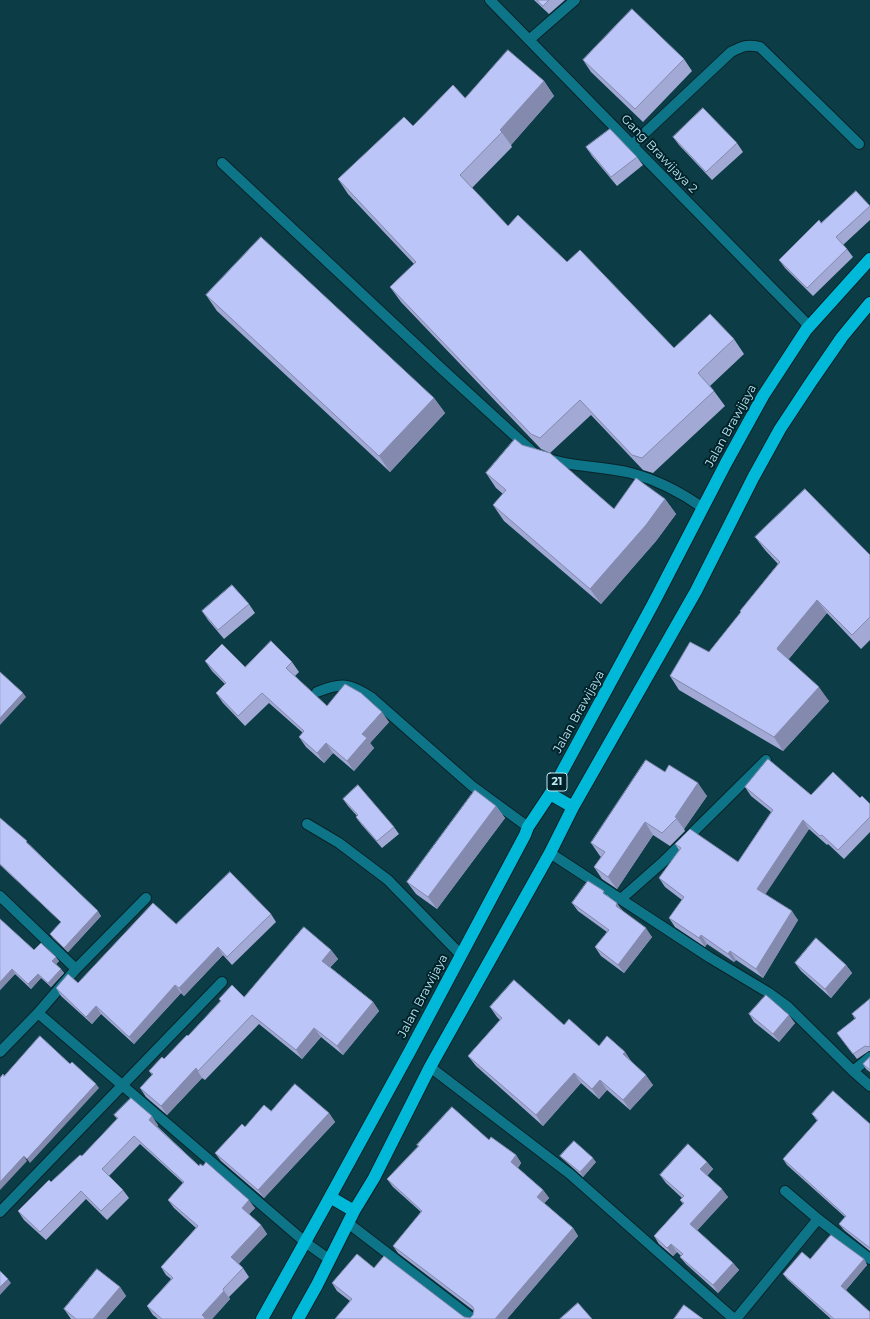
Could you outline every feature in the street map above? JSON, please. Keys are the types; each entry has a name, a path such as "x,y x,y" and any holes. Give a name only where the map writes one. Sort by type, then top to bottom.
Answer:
{"highway":[{"name":"Jalan Brawijaya","path":"262,1319 461,955 528,827 550,794 653,604 726,462 762,396 809,326 870,259"},
{"name":"21","path":"298,1319 330,1260 354,1211 374,1178 430,1067 550,853 574,807 696,592 753,478 780,429 842,337 870,303"},
{"path":"550,794 574,807"},
{"path":"330,1197 354,1211"}],"street":[{"name":"Gang Brawijaya 2","path":"490,0 809,326"},
{"path":"529,40 575,0"},
{"path":"632,145 731,52 742,46 750,45 760,47 859,144"},
{"path":"222,163 448,375 535,454 549,460 565,464 592,466 632,473 688,497 703,508"},
{"path":"317,692 337,686 358,688 372,698 472,786 528,827"},
{"path":"621,899 663,862 766,760"},
{"path":"307,824 339,843 388,880 461,955"},
{"path":"550,853 709,957 769,992 787,1006 870,1086"},
{"path":"0,896 76,969"},
{"path":"0,1053 38,1013 76,969 146,898"},
{"path":"0,1212 222,982"},
{"path":"38,1013 305,1242 330,1260"},
{"path":"853,1071 870,1057"},
{"path":"430,1067 570,1174 735,1319 818,1219"},
{"path":"785,1191 818,1219 870,1259"},
{"path":"348,1223 473,1319"}],"building":[{"path":"537,0 549,0 543,6"},
{"path":"632,9 684,59 635,109 583,60"},
{"path":"508,50 544,81 500,130 502,132 460,175 508,226 518,215 567,262 580,250 674,348 710,314 734,339 698,373 714,391 642,458 632,455 580,400 540,438 531,434 390,287 416,262 338,179 404,117 413,126 453,85 465,98"},
{"path":"703,108 737,143 706,172 673,137"},
{"path":"610,129 637,157 611,177 586,147"},
{"path":"856,191 870,206 836,237 847,249 807,288 779,260 819,220 821,223"},
{"path":"261,237 434,398 379,456 206,295"},
{"path":"515,439 522,445 550,453 614,509 636,478 665,499 646,525 590,589 493,505 506,490 486,473"},
{"path":"805,489 870,555 870,617 852,635 817,600 778,647 777,649 819,687 774,737 670,676 690,642 709,652 780,562 755,537"},
{"path":"232,585 249,604 218,630 202,611"},
{"path":"271,641 292,662 286,668 327,706 345,684 361,693 382,712 362,734 367,738 347,761 326,743 317,753 299,737 304,731 262,693 238,716 216,693 226,683 205,661 222,644 245,667"},
{"path":"0,672 23,693 0,718"},
{"path":"768,759 811,795 833,772 860,798 862,796 870,804 870,817 838,850 803,820 757,889 792,911 756,969 730,951 728,954 701,935 699,938 669,918 684,897 659,878 681,848 675,844 690,829 738,862 773,810 745,787"},
{"path":"646,760 665,772 669,765 698,783 675,817 677,818 662,833 645,822 608,877 594,867 605,852 591,843"},
{"path":"358,785 394,827 377,841 356,817 358,815 343,799"},
{"path":"475,790 496,806 428,897 407,882"},
{"path":"0,818 27,841 26,842 98,911 64,948 50,934 61,922 0,864"},
{"path":"230,872 271,914 227,957 218,947 179,988 175,985 129,1037 96,1006 86,1017 56,988 68,974 78,983 153,903 176,924"},
{"path":"588,881 604,891 603,893 617,903 616,906 646,928 618,965 595,947 609,930 572,903"},
{"path":"0,919 34,950 41,943 56,957 52,961 61,969 48,983 38,974 28,984 12,969 0,982"},
{"path":"304,927 331,950 322,961 373,1002 337,1046 314,1028 296,1050 252,1015 198,1071 196,1068 161,1106 140,1088 153,1074 149,1071 162,1057 164,1059 187,1035 188,1036 221,1001 219,999 232,985 244,997"},
{"path":"816,938 846,965 825,989 795,963"},
{"path":"514,980 564,1025 569,1019 599,1046 607,1036 625,1052 623,1054 646,1075 623,1100 600,1080 592,1089 574,1073 536,1115 468,1056 502,1018 490,1007"},
{"path":"766,995 789,1015 773,1034 749,1014"},
{"path":"870,999 870,1047 865,1046 853,1054 837,1033 856,1018 852,1014"},
{"path":"40,1036 70,1064 72,1062 96,1084 27,1159 24,1156 0,1182 0,1078 3,1074 4,1076"},
{"path":"870,1057 870,1070 863,1064"},
{"path":"295,1084 329,1113 258,1190 215,1153 242,1124 245,1127 264,1105 271,1111"},
{"path":"833,1091 870,1124 870,1248 839,1224 846,1216 783,1159 818,1120 812,1114"},
{"path":"131,1098 152,1116 149,1120 199,1166 200,1164 203,1166 206,1162 249,1200 242,1208 261,1225 231,1257 243,1268 223,1289 224,1291 202,1315 205,1319 162,1319 147,1306 173,1278 161,1267 198,1226 168,1200 184,1182 134,1136 102,1169 123,1190 101,1211 81,1191 40,1232 18,1211 49,1180 51,1182 80,1155 82,1156 118,1118 114,1115"},
{"path":"452,1107 489,1140 491,1137 516,1155 511,1162 543,1190 537,1197 573,1228 495,1319 335,1319 352,1299 332,1283 357,1254 374,1268 384,1256 464,1317 470,1318 473,1315 474,1309 472,1306 393,1246 422,1211 387,1179 419,1146 417,1145"},
{"path":"574,1141 593,1158 580,1172 560,1156"},
{"path":"688,1144 707,1162 700,1169 722,1189 690,1224 733,1263 713,1285 680,1257 683,1254 671,1244 667,1248 654,1236 684,1203 680,1200 684,1196 660,1175"},
{"path":"831,1235 864,1259 841,1286 870,1312 870,1319 834,1319 783,1274 802,1252 810,1259"},
{"path":"97,1269 120,1287 93,1319 76,1319 64,1309"},
{"path":"0,1271 8,1279 0,1287"},
{"path":"578,1303 592,1319 560,1319"},
{"path":"684,1305 703,1319 674,1319"}]}
